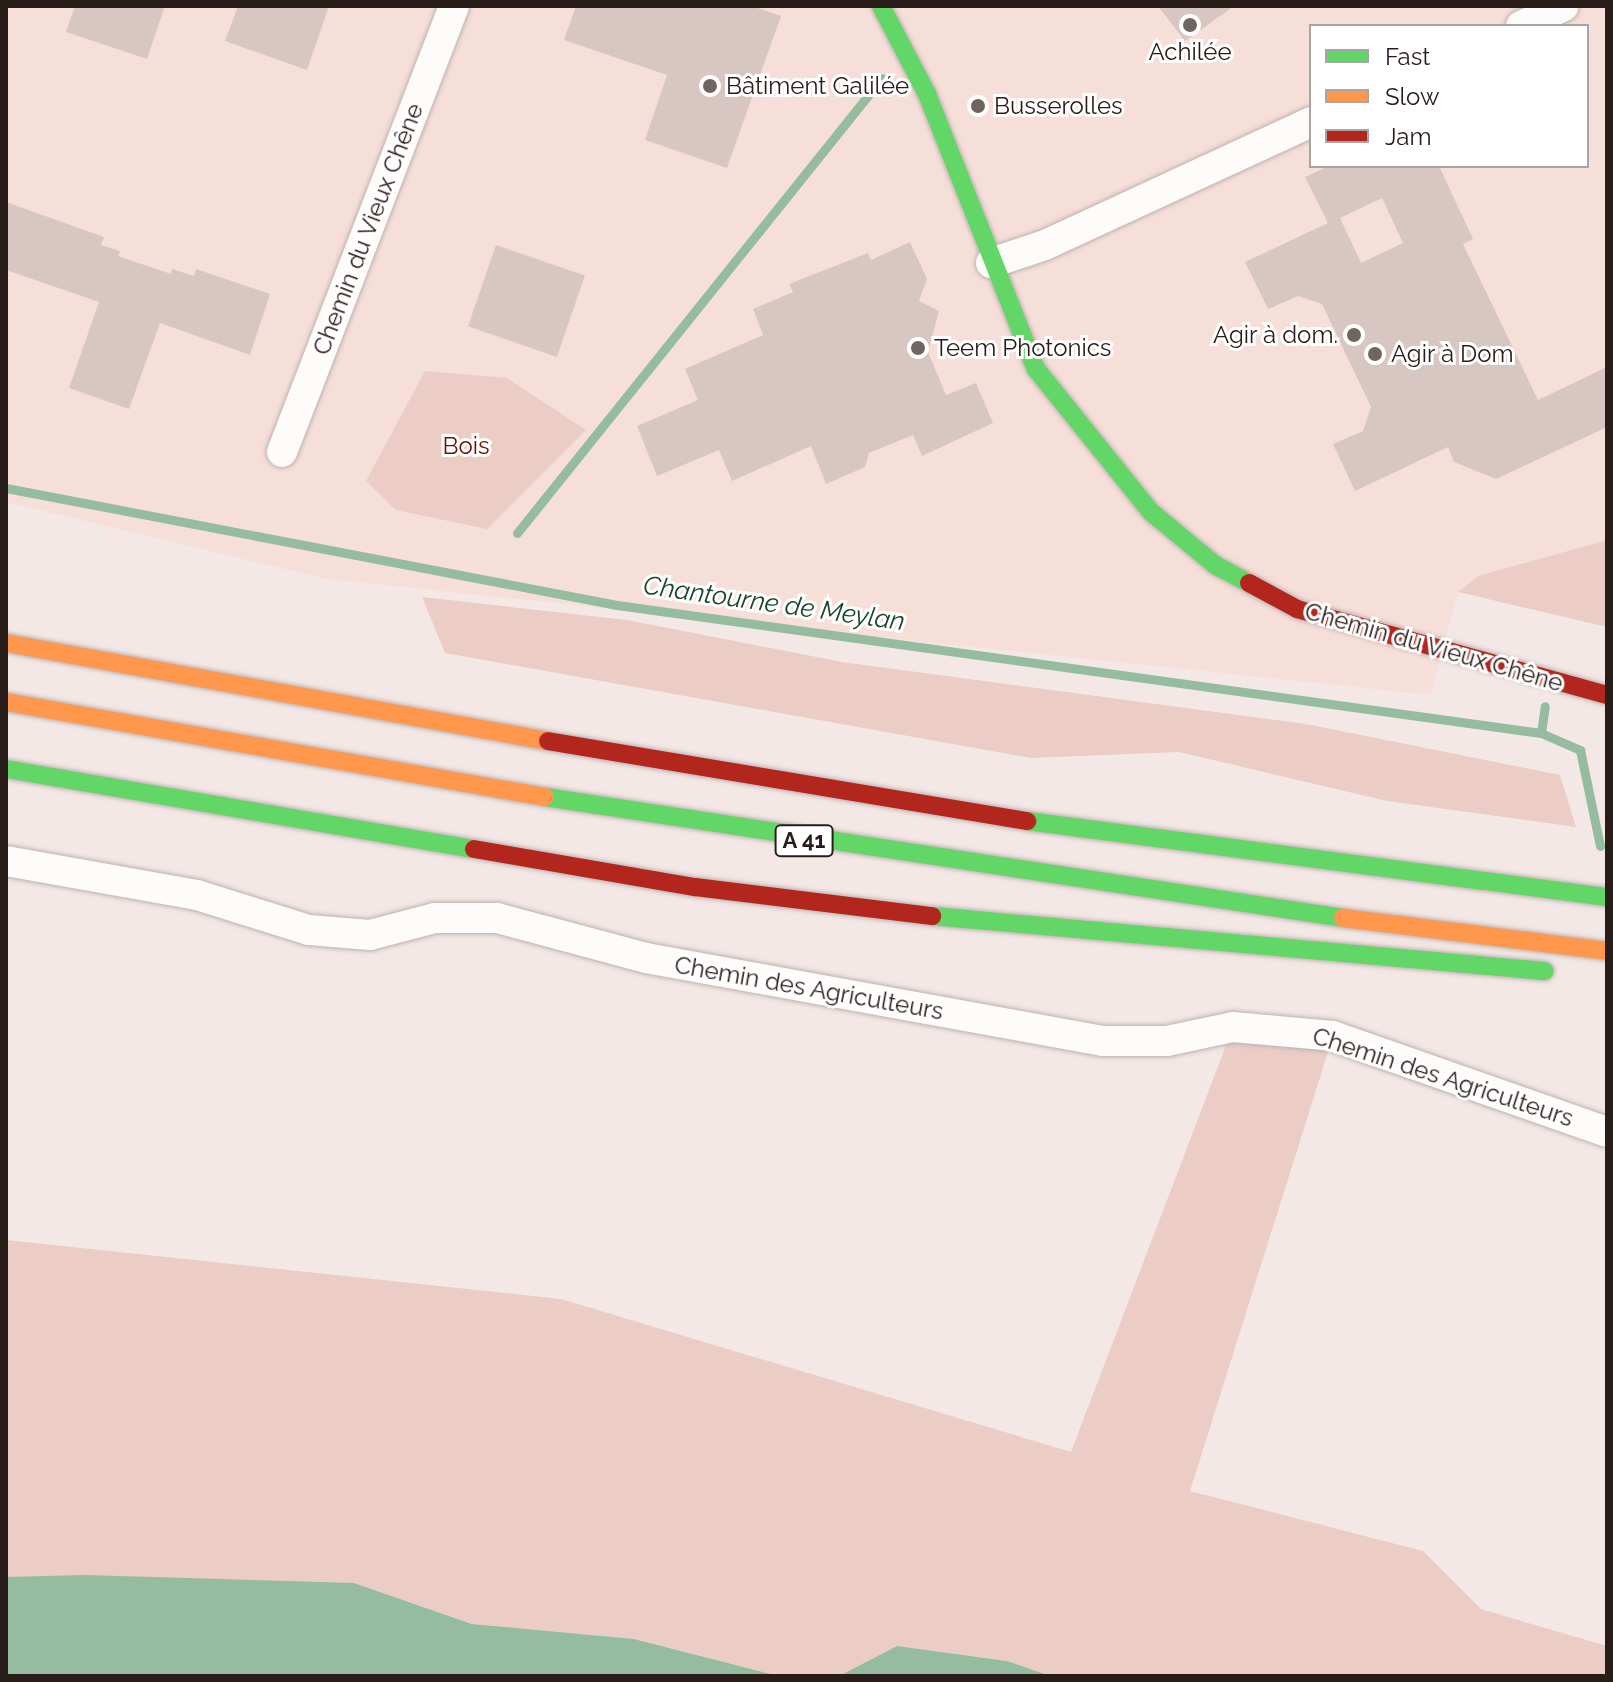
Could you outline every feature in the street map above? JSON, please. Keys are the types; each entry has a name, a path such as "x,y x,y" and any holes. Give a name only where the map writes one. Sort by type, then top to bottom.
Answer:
{"main road":[{"name":"Chemin du Vieux Chêne","path":"881,6 1010,257 1036,369 1061,394 1105,459 1151,512 1215,565 1252,587 1340,625 1607,695"},
{"name":"Chemin du Vieux Chêne","path":"1055,357 1061,394"},
{"name":"A 41","path":"6,643 388,714 1012,819 1607,897"},
{"name":"A 41","path":"6,702 741,831 1296,912 1607,951"},
{"path":"6,769 695,887 982,922 1559,973"}],"street":[{"name":"Chemin du Vieux Chêne","path":"282,452 454,6"},
{"path":"1525,24 1564,6"},
{"path":"1010,257 1309,123"},
{"name":"Chemin des Agriculteurs","path":"6,861 197,895 309,930 370,935 435,918 497,918 646,958 1102,1041 1167,1041 1233,1027 1309,1032 1607,1132"}],"shaded area":[{"path":"6,6 1607,6 1607,540 1478,576 1458,592 1431,695 326,579 6,502"},
{"path":"85,1575 354,1583 472,1624 634,1639 779,1676 6,1676 6,1577"},
{"path":"897,1646 1007,1661 1051,1676 839,1676"}],"green space":[{"name":"Bois","path":"425,371 507,378 586,430 487,529 396,510 366,481"},
{"path":"1607,540 1607,627 1458,592 1478,576"},
{"path":"422,597 627,620 842,662 1306,724 1560,775 1576,827 1387,801 1179,752 1031,758 445,653"},
{"path":"1233,1027 1333,1036 1190,1491 1423,1551 1481,1609 1607,1646 1607,1676 1051,1676 1007,1661 897,1646 839,1676 779,1676 634,1639 473,1624 354,1583 6,1577 6,1240 561,1299 1071,1452"}],"building":[{"path":"75,6 165,6 147,59 66,32"},
{"path":"238,6 329,6 307,70 225,41"},
{"name":"Bâtiment Galilée","path":"576,6 752,6 781,16 727,168 645,140 667,75 564,40"},
{"name":"Achilée","path":"1158,6 1234,6 1185,41"},
{"path":"1325,168 1440,168 1473,239 1463,244 1538,400 1607,367 1607,427 1496,479 1454,462 1448,447 1355,491 1333,444 1363,431 1371,407 1322,304 1298,296 1268,309 1245,262 1328,223 1305,177","holes":["1382,198 1403,243 1361,263 1340,218"]},
{"path":"6,202 104,237 101,245 120,251 118,256 171,274 172,269 194,276 196,269 270,294 250,355 160,323 129,409 69,388 99,302 6,270"},
{"path":"910,242 927,279 919,301 939,311 928,352 946,395 976,383 993,423 922,456 913,435 869,453 865,467 826,484 811,446 732,481 719,450 657,476 637,426 698,400 685,369 763,335 753,309 793,292 789,284 868,253 871,260"},
{"path":"496,245 585,276 557,357 468,326"}],"waterway":[{"path":"517,533 882,78"},
{"name":"Chantourne de Meylan","path":"6,488 617,605 1541,733 1580,750 1600,846"},
{"path":"1541,733 1545,706"}],"traffic: fast":[{"path":"881,6 927,94 1036,369 1151,512 1215,565 1249,583"},
{"path":"6,769 474,849"},
{"path":"545,797 1343,918"},
{"path":"1027,821 1607,897"},
{"path":"932,916 1545,971"}],"traffic: slow":[{"path":"6,643 548,741"},
{"path":"6,702 545,797"},
{"path":"1343,918 1607,951"}],"traffic: jam":[{"path":"1249,583 1297,609 1607,695"},
{"path":"548,741 1027,821"},
{"path":"474,849 695,887 932,916"}],"place":[{"name":"Achilée","path":"1190,25"},
{"name":"Bâtiment Galilée","path":"710,86"},
{"name":"Busserolles","path":"978,106"},
{"name":"Agir à dom.","path":"1354,335"},
{"name":"Teem Photonics","path":"918,348"},
{"name":"Agir à Dom","path":"1375,354"}]}
